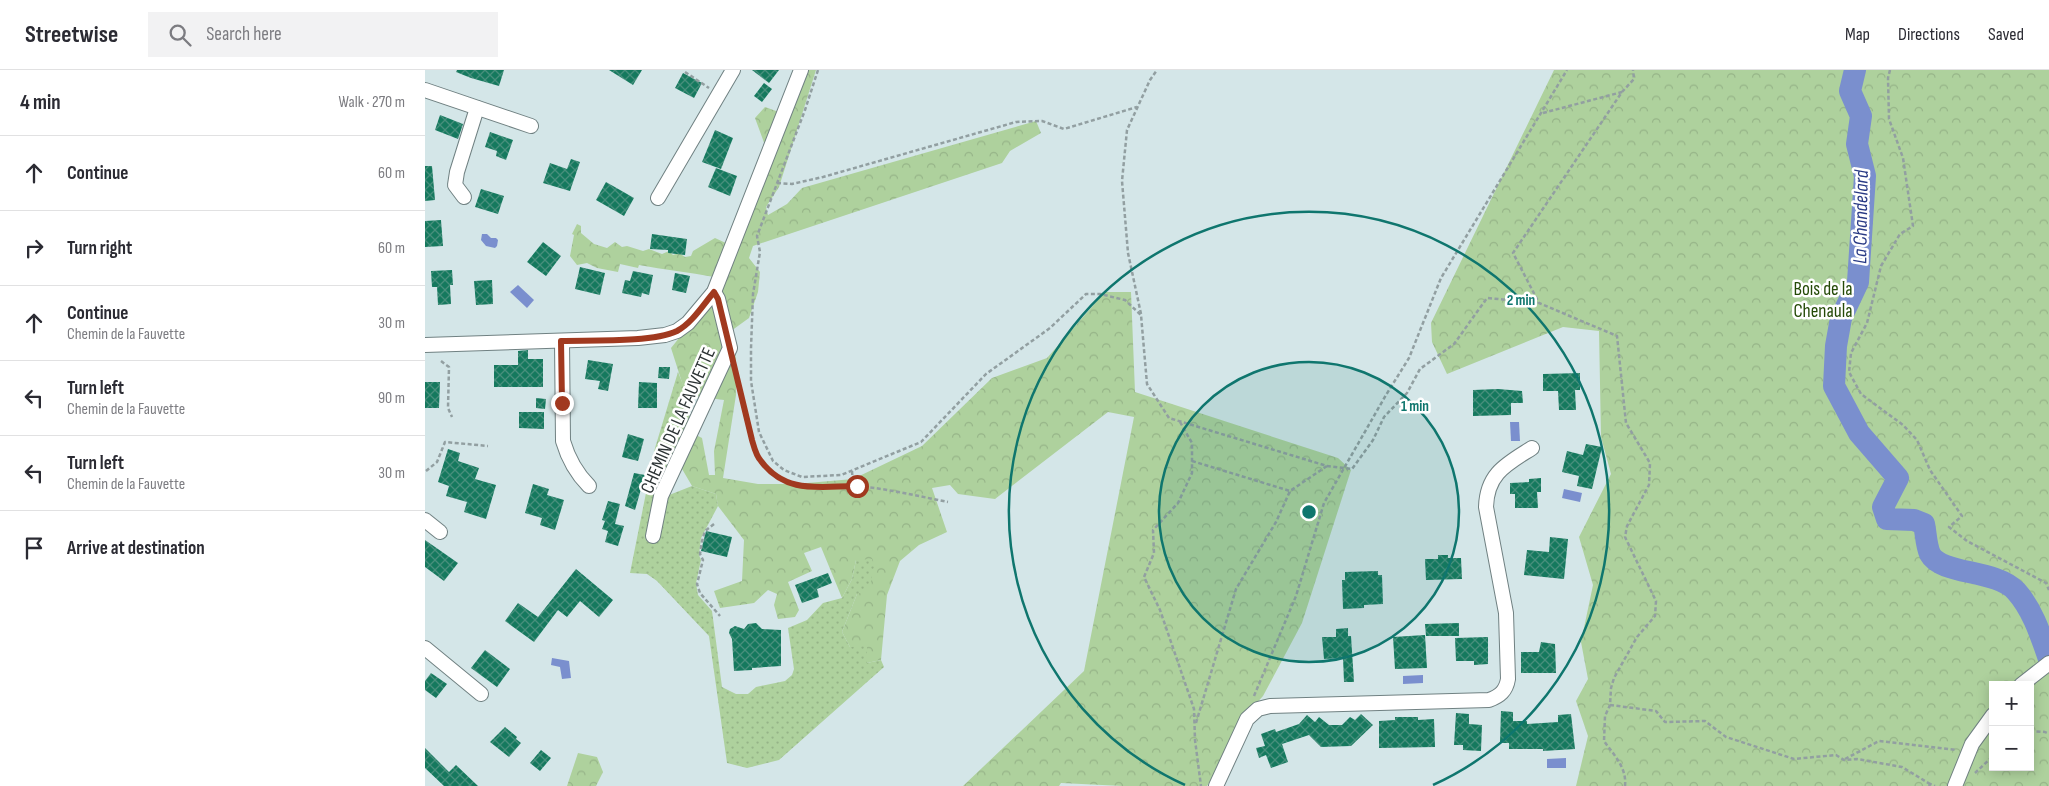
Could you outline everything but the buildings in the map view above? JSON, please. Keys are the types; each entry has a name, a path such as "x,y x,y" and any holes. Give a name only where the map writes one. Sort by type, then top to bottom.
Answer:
{"street":[{"path":"658,198 733,70"},
{"name":"CHEMIN DE LA FAUVETTE","path":"425,345 638,338 665,335 688,323 714,292 801,70"},
{"path":"425,90 531,126"},
{"path":"464,197 455,185 456,178 477,108"},
{"name":"CHEMIN DE LA FAUVETTE","path":"653,536 661,496 730,348 718,299 714,292"},
{"path":"561,341 563,441 567,455 578,474 589,486"},
{"path":"1216,786 1247,719 1258,709 1270,706 1489,700 1503,693 1507,687 1508,679 1506,613 1486,507 1487,498 1492,480 1503,466 1532,448"},
{"path":"425,520 440,532"},
{"path":"425,648 481,694"},
{"path":"2026,681 2049,663"},
{"path":"1955,786 1972,744 1989,721"}],"path":[{"path":"818,70 805,110 757,236 760,252 753,294 751,380 759,432 773,461 784,470 802,477 841,475 921,442 986,374 1049,328 1086,294 1101,294 1125,300 1141,314"},
{"path":"1157,70 1127,130 1123,181 1128,253 1141,314 1147,384 1169,418 1327,466 1352,469 1373,440 1384,417 1407,393 1419,370 1454,344 1487,298 1539,303 1617,336 1626,422 1650,463 1649,485 1627,526 1625,538 1656,601 1655,616 1637,637 1615,678 1611,688 1610,705 1605,716 1604,741 1621,766 1626,777 1625,786"},
{"path":"1258,709 1254,695 1297,596 1325,503 1409,358 1441,278 1567,70"},
{"path":"1539,303 1513,253 1622,92 1634,79 1633,70"},
{"path":"1890,70 1888,78 1889,119 1903,158 1913,226 1901,234 1881,266 1867,324 1851,353 1849,372 1861,394 1903,426 1917,440 1930,470 1962,516 1949,527 1967,541 2046,583 2049,590"},
{"path":"685,72 719,94"},
{"path":"1541,114 1622,92"},
{"path":"777,183 792,184 823,177 1017,122 1042,121 1064,129 1137,107"},
{"path":"730,348 752,440 759,460 777,479 807,487 853,486 948,502"},
{"path":"441,360 449,367 448,408 452,417"},
{"path":"1180,422 1192,443 1192,473 1178,503 1153,530 1154,553 1144,577 1160,610 1194,708 1194,727 1201,786"},
{"path":"426,471 437,462 445,442 488,446"},
{"path":"1192,461 1290,492"},
{"path":"1194,727 1236,589 1276,522 1290,492 1327,466"},
{"path":"852,471 853,486"},
{"path":"714,524 705,531 702,541 700,554 703,560 697,584 700,593 720,616"},
{"path":"1610,705 1656,711 1665,722 1705,721 1726,737 1794,759 1836,755 1844,760 1857,759 1902,767 1930,785 1935,786"},
{"path":"2034,731 2049,734"},
{"path":"1844,760 1879,741 1926,745 1969,752"},
{"path":"1974,775 1989,760"}],"green space":[{"path":"804,70 816,70 779,187 766,207 768,215 787,204 802,188 1036,121 1041,133 1010,151 1002,163 753,246 749,258 760,272 758,292 749,318 731,331 736,359 736,395 723,478 758,484 796,484 853,479 922,446 992,378 1047,358 1105,292 1131,292 1135,392 1338,458 1351,470 1302,623 1263,696 1245,716 1207,786 1123,786 1061,783 1059,786 963,786 1084,671 1134,417 1108,412 995,499 958,494 950,485 932,488 947,532 919,545 900,561 887,595 881,660 867,663 850,647 842,632 857,594 856,560 852,579 842,598 821,547 804,553 812,571 788,582 799,610 795,617 778,619 774,605 777,594 768,590 754,603 720,608 714,591 742,581 744,540 718,506 716,494 692,486 678,462 694,434 702,438 709,475 715,475 714,451 724,400 686,395 671,348 692,322 718,296 770,159 755,118 765,107 787,115"},
{"name":"Bois de la Chenaula","path":"1554,70 2049,70 2049,786 1576,786 1588,736 1576,701 1588,679 1581,642 1593,585 1579,537 1611,474 1601,437 1599,331 1563,327 1447,374 1432,342 1431,323"},
{"path":"577,224 581,226 581,233 594,244 607,248 615,242 622,247 627,246 643,251 649,249 662,254 669,251 673,255 679,253 685,257 691,256 693,251 715,238 728,244 714,277 639,265 638,268 620,264 618,272 597,268 587,263 577,265 570,256 574,235 572,234"},
{"path":"678,372 688,397 690,424 659,499 692,486 716,494 718,506 701,538 699,555 701,560 696,583 698,595 712,611 722,687 736,694 748,694 756,687 785,681 792,675 794,669 788,628 807,620 823,603 842,598 852,579 856,560 872,559 874,567 869,590 857,594 842,632 850,647 867,646 867,663 881,660 884,667 779,760 747,768 727,763 709,636 657,581 647,574 630,573 655,448"},
{"path":"578,753 597,757 603,772 596,786 567,786"}],"water":[{"path":"482,234 496,238 498,240 497,246 495,248 486,246 481,240"},
{"path":"518,285 534,300 527,308 510,292"},
{"path":"1510,422 1519,422 1520,441 1511,441"},
{"path":"1564,489 1582,493 1580,502 1562,498"},
{"path":"552,658 569,661 571,678 562,679 560,667 551,665"},
{"path":"1423,675 1423,683 1403,684 1403,676"},
{"path":"1566,758 1566,768 1547,768 1547,759"}],"waterway":[{"name":"La Chandelard","path":"1855,70 1850,91 1861,116 1857,144 1865,176 1858,282 1841,318 1836,346 1834,386 1859,433 1898,478 1883,507 1887,519 1914,520 1924,524 1930,554 1936,561 1945,566 1996,579 2016,591 2032,615 2049,659"}],"route":[{"path":"562,403 561,341 665,335 688,323 714,292 718,299 752,440 759,460 777,479 807,487 857,486"}]}
